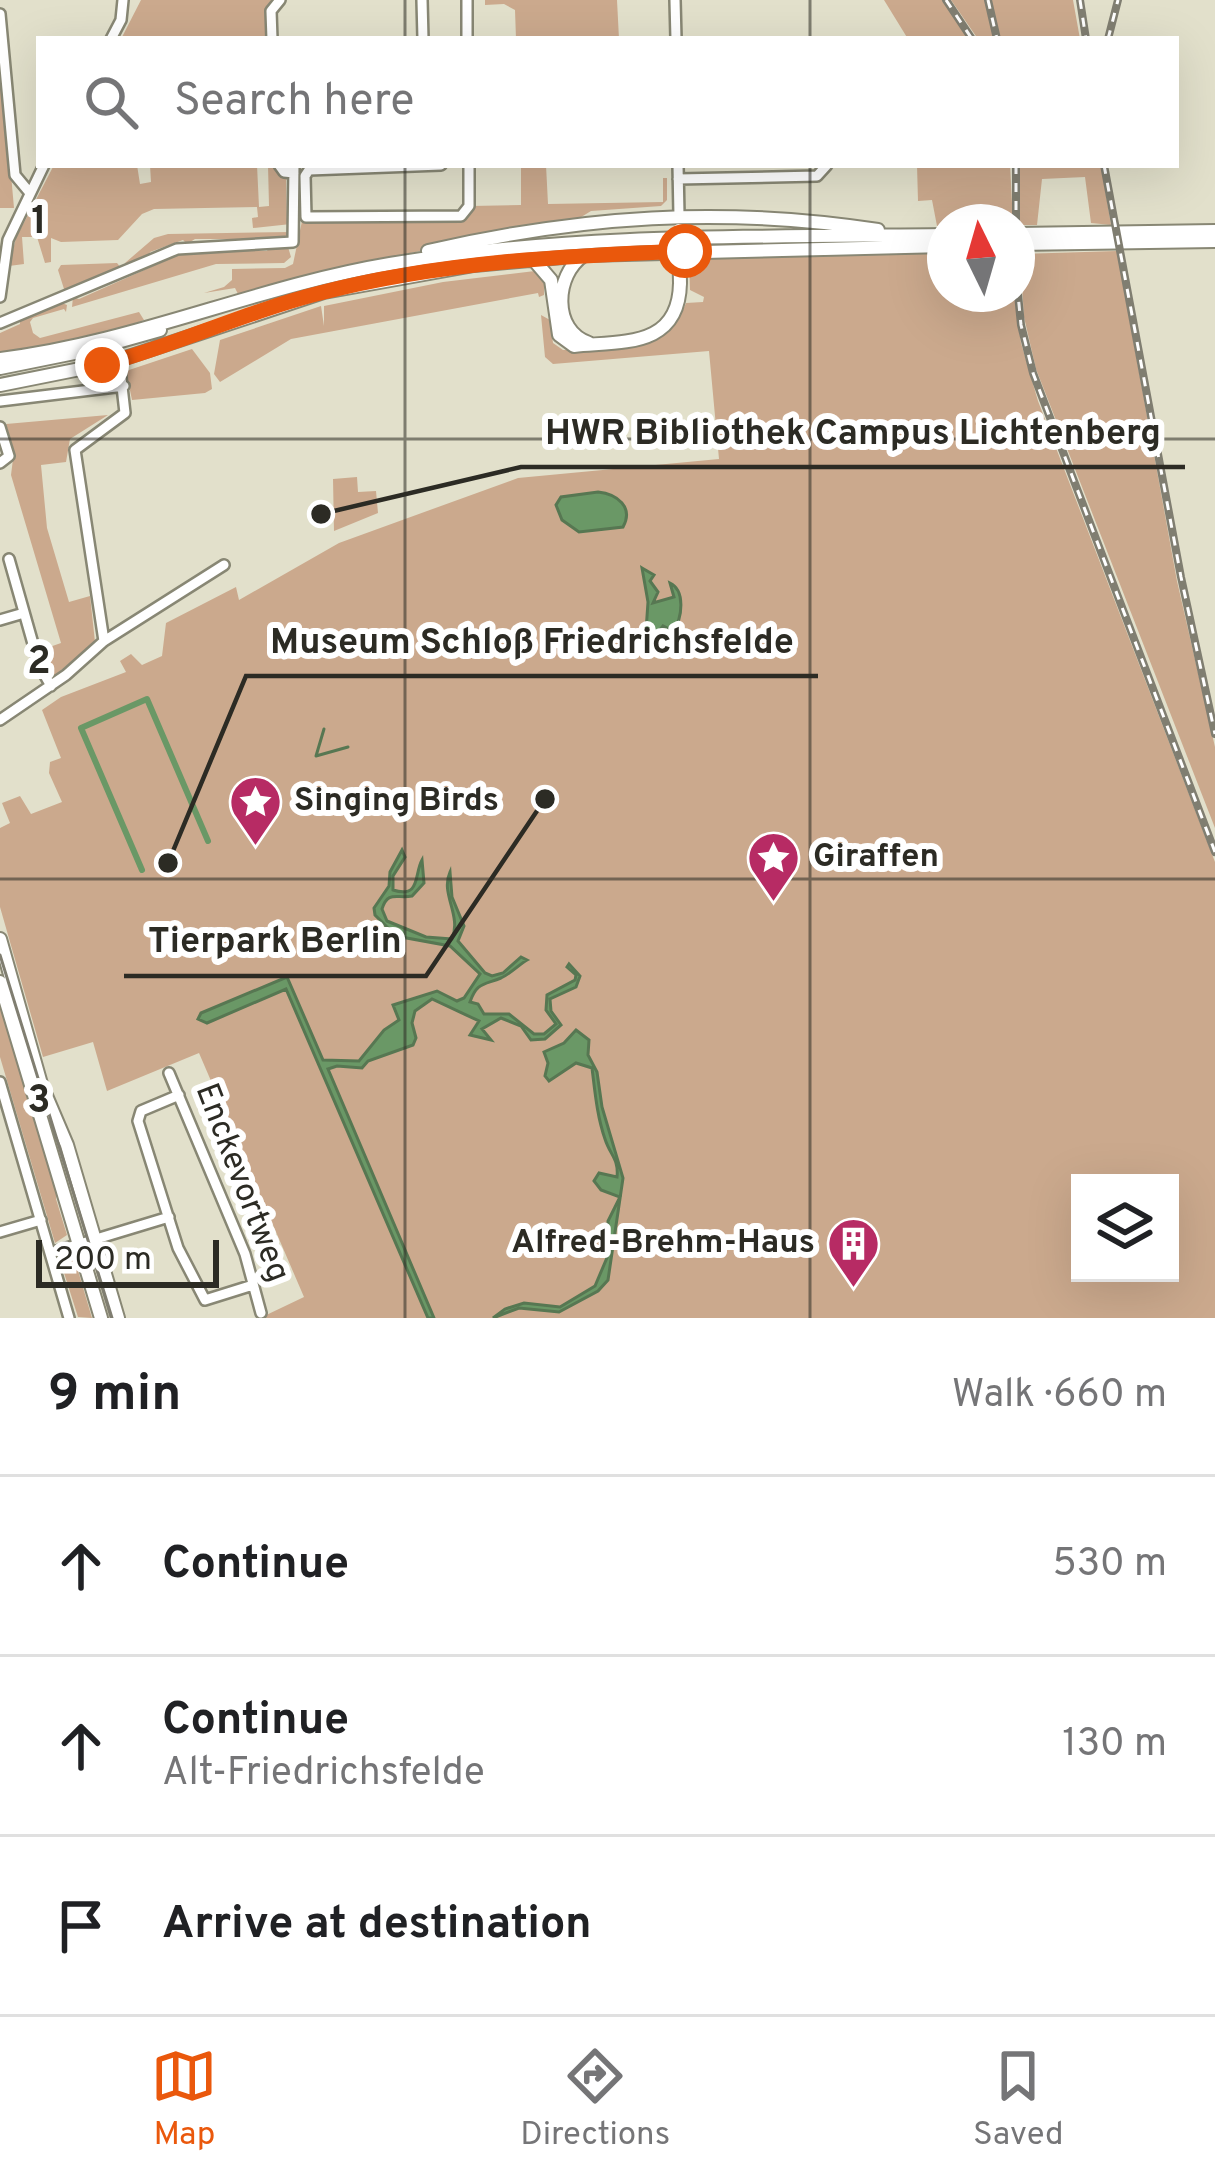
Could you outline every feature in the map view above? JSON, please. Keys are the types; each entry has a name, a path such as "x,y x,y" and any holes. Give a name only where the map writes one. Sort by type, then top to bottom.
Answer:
{"main road":[{"path":"0,363 89,350 206,311 507,233 601,220 838,225 903,235"},
{"path":"532,258 551,280 561,339 574,346 655,334 674,315 680,290 679,223"},
{"path":"1035,234 1215,231"},
{"path":"387,264 583,243 927,235"},
{"path":"1035,244 1215,241"},
{"path":"0,381 364,283 532,258 927,246"},
{"path":"585,255 568,269 562,293 568,333 591,344"},
{"path":"0,381 119,360 212,327"},
{"path":"0,939 41,1084 67,1145 118,1318"},
{"path":"0,982 101,1318"}],"street":[{"path":"113,36 121,20 123,0"},
{"path":"272,36 271,11 280,0"},
{"path":"422,0 423,36"},
{"path":"467,0 467,36"},
{"path":"675,0 676,36"},
{"path":"0,14 15,175 30,193"},
{"path":"0,297 5,250 42,168"},
{"path":"362,168 309,170 304,176 307,217 461,216 469,206 469,168"},
{"path":"678,168 679,223"},
{"path":"678,178 818,176 824,168"},
{"path":"1,318 177,249 293,242 294,169"},
{"path":"0,218 17,220"},
{"path":"104,641 74,450 123,416 127,407 119,360"},
{"path":"0,401 124,386"},
{"path":"0,427 9,457 0,464"},
{"path":"8,559 39,665 51,686"},
{"path":"0,720 51,686 104,641 224,565"},
{"path":"0,620 24,613"},
{"name":"Enckevortweg","path":"169,1073 245,1254 261,1313"},
{"path":"0,1082 69,1318"},
{"path":"179,1095 138,1115 200,1297 211,1300 254,1286"},
{"path":"50,1253 169,1217"},
{"path":"0,1232 40,1220"}],"shaded area":[{"path":"141,0 276,0 267,7 267,36 123,36"},
{"path":"485,0 617,0 619,36 516,36 515,10 504,4 485,5"},
{"path":"884,0 943,0 969,36 906,36"},
{"path":"951,0 985,0 993,36 976,36"},
{"path":"990,0 1073,0 1079,36 999,36"},
{"path":"0,51 14,208 0,208"},
{"path":"52,168 137,168 140,184 151,182 150,168 257,168 259,207 269,206 268,168 281,168 291,175 286,180 291,224 253,228 257,207 154,209 142,214 118,240 61,242 51,238 51,262 45,263 37,237 22,237 24,264 9,266 16,238"},
{"path":"521,168 546,168 548,204 663,202 663,178 667,178 667,200 661,206 591,211 578,219 312,273 238,294 235,288 204,293 224,287 232,280 232,269 293,264 302,221 461,219 470,214 471,206 521,205"},
{"path":"917,168 1010,168 1012,204 933,204 932,200 918,201"},
{"path":"1019,168 1102,168 1111,225 1091,223 1085,177 1042,179 1037,225 1035,204 1019,204"},
{"path":"291,232 289,239 195,239 187,244 183,240 125,263 154,238 168,234"},
{"path":"288,247 291,257 284,263 216,264 72,307 73,297 79,299 187,251 267,251"},
{"path":"1117,251 1177,581 1215,747 1215,828 1036,369 1024,312 1035,312 1035,254"},
{"path":"919,253 927,254 927,312 1017,312 1038,401 1215,862 1215,1318 260,1318 304,1297 199,1053 107,1091 93,1042 43,1057 0,907 0,828 10,823 2,803 20,796 31,814 62,802 49,773 50,762 61,758 42,710 61,697 126,672 120,661 131,654 142,665 162,656 166,623 236,587 239,600 339,543 518,478 719,459 709,351 553,364 545,357 541,315 550,320 553,343 563,350 635,346 665,332 686,303 703,302 704,297 690,290 689,257"},
{"path":"117,263 121,268 70,288 70,292 64,289 58,270 61,265"},
{"path":"535,271 544,281 544,295 539,297 538,293 291,339 220,382 214,374 220,340 321,306 324,326 324,306 443,282"},
{"path":"62,303 67,305 66,312 33,318 33,333 40,338 139,312 144,320 108,333 0,354 0,333"},
{"path":"192,349 210,373 212,389 132,400 126,371"},
{"path":"108,415 70,439 66,462 41,465 47,528 69,602 90,596 95,642 53,677 43,664 41,650 61,643 11,475 14,451 6,424"},
{"path":"357,477 358,492 376,491 378,513 334,531 333,479"},
{"path":"598,492 622,503 623,527 579,532 562,520 556,505 561,497"},
{"path":"642,568 654,575 650,581 658,592 653,603 674,597 670,583 678,591 680,612 673,631 663,626 656,635 646,631 648,602"},
{"path":"402,850 405,857 393,876 393,890 412,888 422,860 424,883 412,896 387,899 382,909 387,921 426,937 452,939 450,872 452,897 464,926 458,941 485,973 503,973 521,957 527,960 475,991 470,1002 478,1004 484,1014 509,1014 534,1034 544,1034 556,1024 546,1010 547,995 575,980 569,964 580,976 576,987 550,999 551,1011 561,1025 545,1039 531,1040 521,1026 501,1018 482,1029 491,1040 470,1035 479,1021 432,999 415,1011 413,1045 368,1061 362,1068 328,1069 434,1318 428,1318 286,989 207,1023 198,1019 201,1013 287,977 323,1060 359,1061 384,1030 399,1020 393,1005 437,991 457,1001 464,998 480,974 450,946 396,936 375,915 374,908 389,886 390,872"},
{"path":"0,996 58,1191 67,1235 55,1243 0,1057"},
{"path":"576,1030 589,1040 588,1055 597,1072 623,1178 608,1280 598,1291 559,1312 519,1308 493,1318 524,1303 560,1307 595,1286 609,1253 608,1221 620,1197 601,1190 594,1181 599,1173 617,1177 617,1171 600,1122 592,1068 576,1063 549,1081 545,1076 544,1052 564,1043"},
{"path":"59,1257 74,1257 92,1318 78,1317"}],"waterway":[{"path":"142,870 81,728 147,699 208,841"},
{"path":"324,729 316,756 348,747"}],"tram line":[{"path":"0,955 112,1318"}],"railway":[{"path":"946,0 970,36"},
{"path":"988,0 996,36"},
{"path":"1080,0 1086,36"},
{"path":"1109,36 1118,0"},
{"path":"1016,168 1016,204"},
{"path":"1105,168 1215,734"},
{"path":"1020,312 1033,373 1215,852"}],"place":[{"name":"HWR Bibliothek Campus Lichtenberg","path":"321,514"},
{"name":"Tierpark Berlin","path":"545,799"},
{"name":"Singing Birds","path":"255,848"},
{"name":"Museum Schloß Friedrichsfelde","path":"168,863"},
{"name":"Giraffen","path":"774,904"},
{"name":"Alfred-Brehm-Haus","path":"854,1290"}],"route":[{"path":"102,365 289,302 364,283 532,258 685,251"}]}
